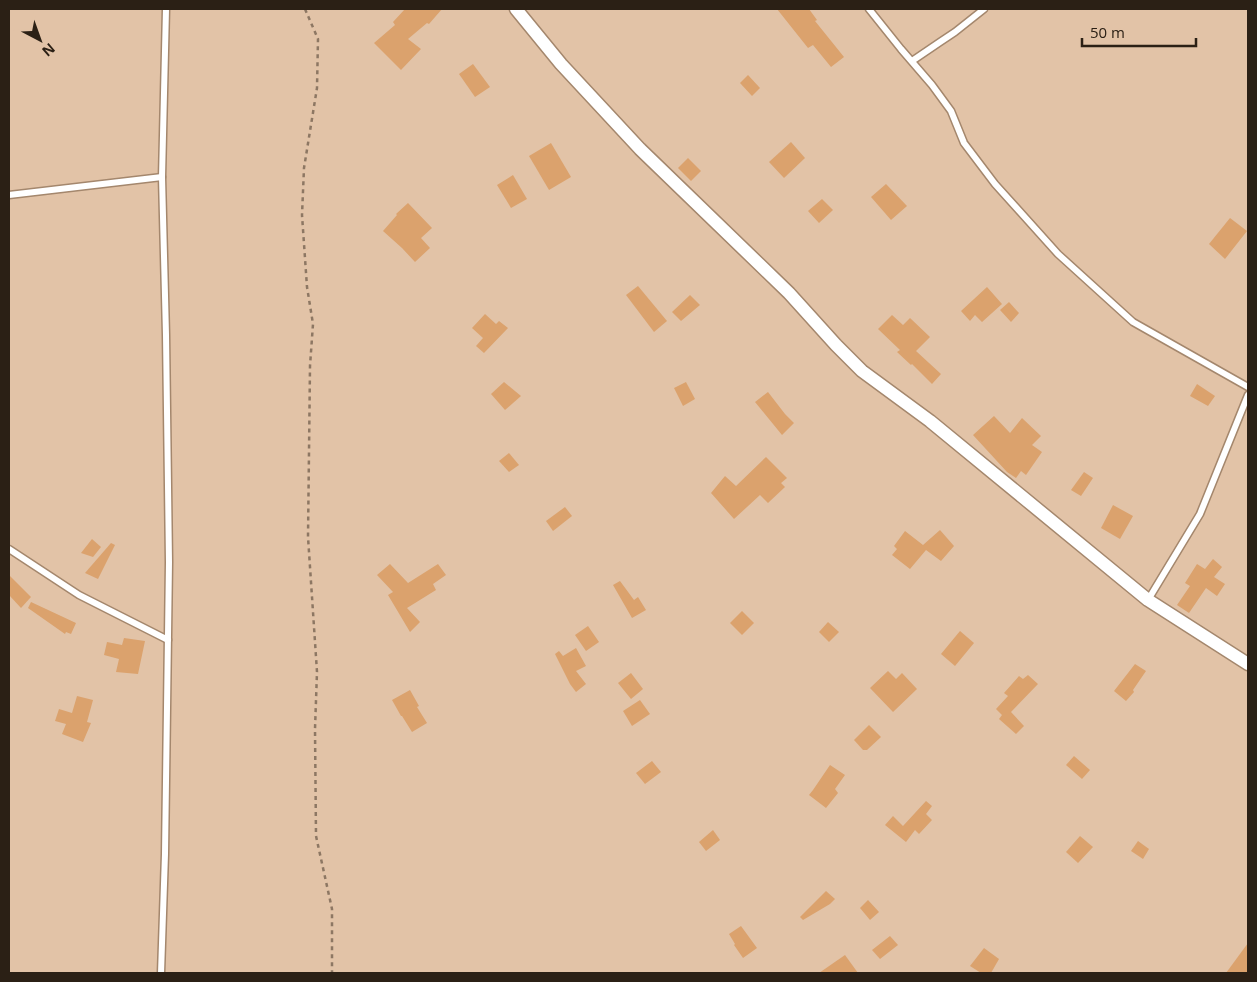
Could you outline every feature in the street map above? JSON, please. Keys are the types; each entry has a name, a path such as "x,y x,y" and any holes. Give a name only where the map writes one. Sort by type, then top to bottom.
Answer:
{"street":[{"path":"516,9 561,64 640,149 790,293 862,371 930,422 1148,600 1248,664"}],"lane":[{"path":"162,973 169,562 162,177 166,9"},
{"path":"869,9 932,84 951,110 964,143 995,184 1058,254 1133,322 1248,387"},
{"path":"912,61 955,32 984,9"},
{"path":"9,195 162,177"},
{"path":"1148,600 1200,514 1248,395"},
{"path":"9,549 79,595 168,640"}],"path":[{"path":"305,9 318,39 317,88 304,168 302,215 307,287 312,324 308,537 317,672 315,729 316,836 332,909 332,973"}],"building":[{"path":"405,9 442,9 429,24 427,23 408,39 421,49 401,70 374,43 395,25 393,22"},
{"path":"777,9 809,9 817,20 815,21 844,57 831,67 813,45 808,48"},
{"path":"473,64 490,87 475,97 459,74"},
{"path":"748,75 760,88 752,96 740,83"},
{"path":"791,142 805,158 784,178 769,162"},
{"path":"551,143 571,177 549,190 529,156"},
{"path":"688,158 701,171 691,181 678,168"},
{"path":"513,175 527,199 511,208 497,185"},
{"path":"886,184 907,206 891,220 871,197"},
{"path":"822,199 833,210 819,223 808,211"},
{"path":"408,203 432,228 421,238 430,248 415,262 383,231 396,214"},
{"path":"1230,218 1247,231 1225,259 1209,244"},
{"path":"638,286 667,321 654,332 626,295"},
{"path":"987,287 1002,304 982,322 975,315 970,321 961,311"},
{"path":"690,295 700,305 681,321 672,312"},
{"path":"1009,302 1019,313 1011,322 1000,310"},
{"path":"485,314 496,324 499,321 508,328 484,353 476,346 483,338 472,328"},
{"path":"892,315 903,325 910,318 930,337 916,351 941,374 932,384 897,352 900,350 878,329"},
{"path":"504,382 521,396 505,410 491,394"},
{"path":"686,382 695,399 683,406 674,388"},
{"path":"1197,384 1215,396 1208,406 1190,396"},
{"path":"768,392 794,423 782,435 755,402"},
{"path":"994,416 1010,433 1022,418 1041,436 1032,445 1042,452 1026,475 1021,471 1016,478 1007,472 973,435"},
{"path":"509,453 519,465 509,472 499,461"},
{"path":"766,457 787,478 781,483 785,487 768,503 760,495 734,519 711,493 725,476 736,486"},
{"path":"1084,472 1093,478 1081,496 1071,490"},
{"path":"1113,505 1133,516 1120,539 1101,528"},
{"path":"565,507 572,516 553,531 546,521"},
{"path":"940,530 954,546 941,561 926,550 910,569 892,555 897,549 894,546 905,531 923,545"},
{"path":"92,539 101,547 93,557 81,553"},
{"path":"111,543 115,545 98,579 85,573"},
{"path":"1213,559 1222,567 1214,577 1225,584 1217,596 1206,588 1189,613 1177,605 1190,586 1185,583 1197,564 1205,569"},
{"path":"390,564 408,583 438,564 446,575 433,584 436,590 407,608 420,622 410,632 388,595 393,592 377,575"},
{"path":"9,575 31,597 21,608 9,595"},
{"path":"620,581 634,600 638,597 646,610 632,618 613,585"},
{"path":"31,602 76,623 71,634 66,632 65,634 28,608"},
{"path":"742,611 754,623 742,635 730,623"},
{"path":"828,622 839,632 829,642 819,632"},
{"path":"588,626 599,642 586,651 575,635"},
{"path":"960,631 974,643 955,666 941,654"},
{"path":"124,638 145,641 138,674 116,672 119,659 104,655 107,642 122,645"},
{"path":"576,648 586,666 576,671 586,684 576,692 555,654 559,651 563,656"},
{"path":"1135,664 1146,671 1133,690 1134,692 1126,701 1114,691"},
{"path":"888,671 896,679 902,673 917,689 893,712 870,688"},
{"path":"631,673 643,689 631,699 618,683"},
{"path":"1028,675 1038,684 1011,712 1024,726 1016,734 999,719 1002,715 996,709 1008,696 1004,693 1019,676 1023,679"},
{"path":"410,690 419,706 417,707 427,723 412,732 392,700"},
{"path":"77,696 93,700 87,722 91,723 83,742 62,734 66,724 55,721 59,709 72,713"},
{"path":"640,700 650,714 632,726 623,711"},
{"path":"869,725 881,737 867,750 863,750 854,740"},
{"path":"1074,756 1090,770 1082,779 1066,765"},
{"path":"652,761 661,772 645,784 636,773"},
{"path":"830,765 845,775 835,789 838,793 826,808 809,795"},
{"path":"926,801 932,806 926,814 932,820 919,834 915,830 906,842 885,825 893,816 903,826"},
{"path":"713,830 720,840 706,851 699,842"},
{"path":"1080,836 1093,847 1078,863 1066,852"},
{"path":"1138,841 1149,849 1143,859 1131,851"},
{"path":"826,891 835,899 803,920 800,917"},
{"path":"868,900 879,912 870,920 860,908"},
{"path":"741,926 757,948 743,958 729,934"},
{"path":"890,936 898,945 880,959 872,950"},
{"path":"1248,943 1248,973 1226,973"},
{"path":"984,948 999,959 991,973 981,973 970,966"},
{"path":"845,955 858,973 819,973"}]}
